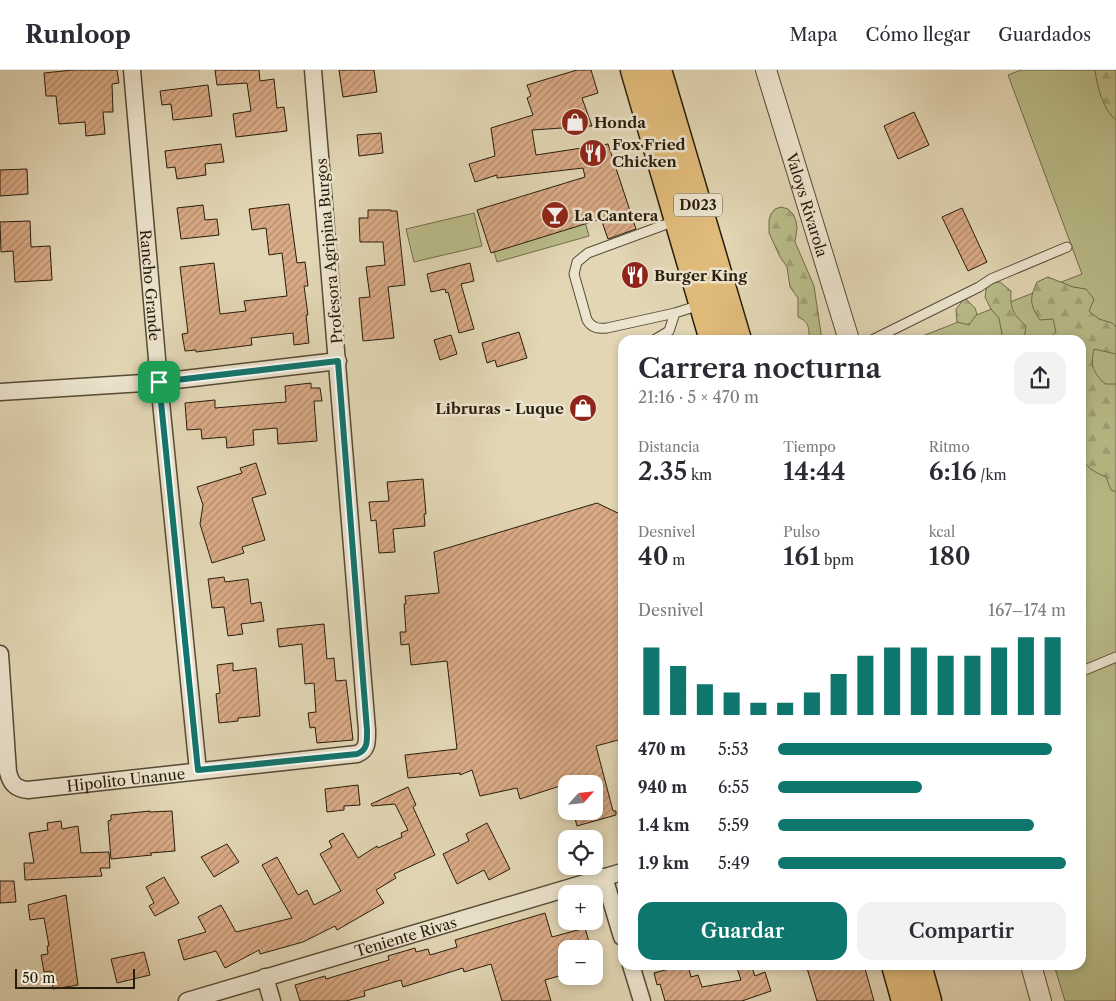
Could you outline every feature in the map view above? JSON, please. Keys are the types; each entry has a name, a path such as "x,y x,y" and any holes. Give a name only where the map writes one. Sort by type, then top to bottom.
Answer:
{"main road":[{"name":"D023","path":"634,70 712,335"},
{"name":"D023","path":"658,70 737,335"},
{"path":"896,970 905,1001"},
{"path":"919,970 928,1001"}],"street":[{"name":"Rancho Grande","path":"132,70 159,382 198,770"},
{"name":"Profesora Agripina Burgos","path":"313,70 367,730"},
{"name":"Valoys Rivarola","path":"766,70 847,335"},
{"path":"0,392 159,382 338,361"},
{"name":"Hipolito Unanue","path":"0,654 8,772 10,780 15,787 28,790 357,754 366,748 367,730"},
{"name":"Teniente Rivas","path":"187,1001 618,873"},
{"path":"604,877 618,924"},
{"path":"633,970 642,1001"},
{"path":"1032,970 1041,1001"},
{"path":"265,977 272,1001"}],"lane":[{"path":"678,220 588,253 577,262 574,274 587,320 590,325 597,328 607,328 675,313 703,304"},
{"path":"882,335 979,287 991,279 1066,247"},
{"path":"662,335 669,331 675,313"},
{"path":"1086,670 1116,657"}],"green space":[{"path":"1021,70 1116,70 1116,1001 1065,1001 1056,970 1086,970 1086,335 925,335 1082,274 1008,75"},
{"path":"1095,70 1116,70 1116,120 1111,116 1104,104"},
{"path":"575,186 589,236 497,262 483,212"},
{"path":"781,207 788,209 796,221 795,242 814,286 821,335 809,335 807,324 798,317 798,298 790,287 787,267 780,257 769,233 769,220 775,209"},
{"path":"474,213 482,246 414,262 406,229"},
{"path":"1048,277 1073,287 1086,289 1094,299 1089,311 1099,319 1112,323 1116,327 1116,354 1094,349 1092,360 1095,372 1105,384 1116,384 1116,492 1111,490 1106,477 1086,465 1086,335 1053,335 1056,332 1053,319 1040,320 1034,310 1032,298 1037,282"},
{"path":"1000,282 1011,291 1013,311 1026,326 1025,335 1002,335 999,318 991,309 985,297 987,284"},
{"path":"965,298 975,308 977,314 969,325 957,322 956,309"}],"building":[{"path":"73,70 117,70 119,83 112,84 113,112 103,112 105,134 86,136 85,122 59,124 56,96 46,96 44,73"},
{"path":"215,70 259,70 260,81 274,79 277,108 284,107 287,131 236,137 233,114 251,111 247,83 217,85"},
{"path":"339,70 374,70 377,92 343,97"},
{"path":"577,70 591,70 598,93 582,98 592,126 532,130 536,155 608,144 636,229 608,239 601,219 491,253 477,210 585,177 583,168 497,178 497,175 475,182 469,164 495,156 491,128 533,115 527,98 531,96 527,85"},
{"path":"208,85 212,116 173,120 171,104 162,105 160,91"},
{"path":"914,112 929,145 898,159 884,126"},
{"path":"381,133 383,153 359,156 357,135"},
{"path":"221,144 224,162 205,164 206,175 177,179 175,167 167,168 165,151"},
{"path":"27,169 28,194 0,196 0,170"},
{"path":"289,204 297,263 305,262 308,286 304,286 309,343 294,345 293,333 251,338 252,345 196,352 196,350 185,351 182,334 188,333 180,267 214,263 220,314 246,311 244,301 287,296 282,253 269,255 266,228 252,230 249,209"},
{"path":"203,205 205,220 217,219 219,235 181,239 177,208"},
{"path":"962,208 987,262 968,271 942,217"},
{"path":"368,210 397,211 405,285 388,287 394,338 363,341 359,298 370,297 366,267 385,265 383,242 360,242 359,218 368,218"},
{"path":"30,221 31,247 50,246 52,280 15,282 13,251 1,252 0,222"},
{"path":"470,263 474,281 461,284 474,329 459,333 448,292 446,293 445,289 431,292 427,274"},
{"path":"519,332 527,358 497,367 495,360 487,363 482,343"},
{"path":"451,335 457,354 440,360 434,340"},
{"path":"311,383 311,388 320,388 322,401 314,401 317,441 278,444 277,428 253,430 254,445 227,448 226,437 202,439 201,429 187,430 185,403 215,400 215,408 286,402 285,386"},
{"path":"256,463 266,494 252,498 265,540 242,547 244,553 212,563 200,524 203,505 197,487 242,473 240,468"},
{"path":"423,479 426,514 424,514 425,526 393,529 395,552 379,553 376,520 371,521 369,502 389,501 387,482"},
{"path":"597,503 618,513 618,740 596,746 613,811 616,811 616,815 603,819 603,775 558,775 558,787 520,799 517,788 480,796 472,770 460,775 460,773 408,778 405,755 457,749 447,661 411,665 409,644 401,645 400,632 406,632 405,596 439,593 434,552"},
{"path":"224,577 225,582 248,579 251,604 261,602 264,621 241,624 243,634 228,636 224,607 212,608 208,579"},
{"path":"324,624 327,659 334,658 336,681 346,680 353,740 317,743 315,727 310,728 308,713 316,712 314,683 305,684 302,644 279,647 277,629"},
{"path":"233,663 233,671 256,668 260,716 238,718 238,721 219,723 216,694 220,693 217,665"},
{"path":"358,785 360,805 344,806 344,810 327,812 325,789"},
{"path":"408,787 416,805 413,807 435,855 394,874 396,878 376,890 384,903 337,930 335,926 303,942 260,954 259,950 225,968 216,951 184,960 178,940 206,932 198,917 221,905 236,932 292,918 262,865 277,857 298,895 307,890 314,905 341,891 320,854 332,847 329,841 343,833 358,858 377,846 378,848 402,837 401,833 408,830 395,804 372,806 371,804"},
{"path":"172,811 175,851 111,859 108,821 111,820 111,815"},
{"path":"575,820 598,820 577,826"},
{"path":"61,821 62,829 78,826 81,853 109,852 110,868 100,868 102,876 25,880 24,863 34,863 29,833 48,830 47,823"},
{"path":"487,823 510,869 489,880 484,870 457,884 443,854 469,841 466,834"},
{"path":"227,844 239,862 214,877 201,857"},
{"path":"164,877 179,903 155,916 149,906 154,903 146,887"},
{"path":"0,881 14,881 16,902 0,903"},
{"path":"66,895 78,985 53,989 51,971 44,972 41,955 48,954 47,946 49,946 44,918 30,920 28,905"},
{"path":"545,913 552,937 578,930 586,930 588,940 558,940 558,976 545,980 551,1001 502,1001 491,964 464,972 463,968 403,987 401,980 364,991 365,996 346,1001 300,1001 295,985 325,976 326,979 389,960 388,956 415,948 416,952 428,949 430,955 457,947 455,940"},
{"path":"144,952 150,975 117,983 111,959"},
{"path":"665,970 689,970 691,977 698,975 702,987 741,980 738,970 753,970 755,976 765,972 771,991 742,1001 665,1001 660,984 657,985 654,973"},
{"path":"808,970 865,970 874,1001 817,1001"}],"place":[{"name":"Honda","path":"575,122"},
{"name":"Fox Fried Chicken","path":"593,153"},
{"name":"La Cantera","path":"555,215"},
{"name":"Burger King","path":"635,275"},
{"name":"Libruras - Luque","path":"583,408"}],"route":[{"path":"338,361 367,730 366,748 362,752 276,764 198,770 159,382 338,361"}]}
